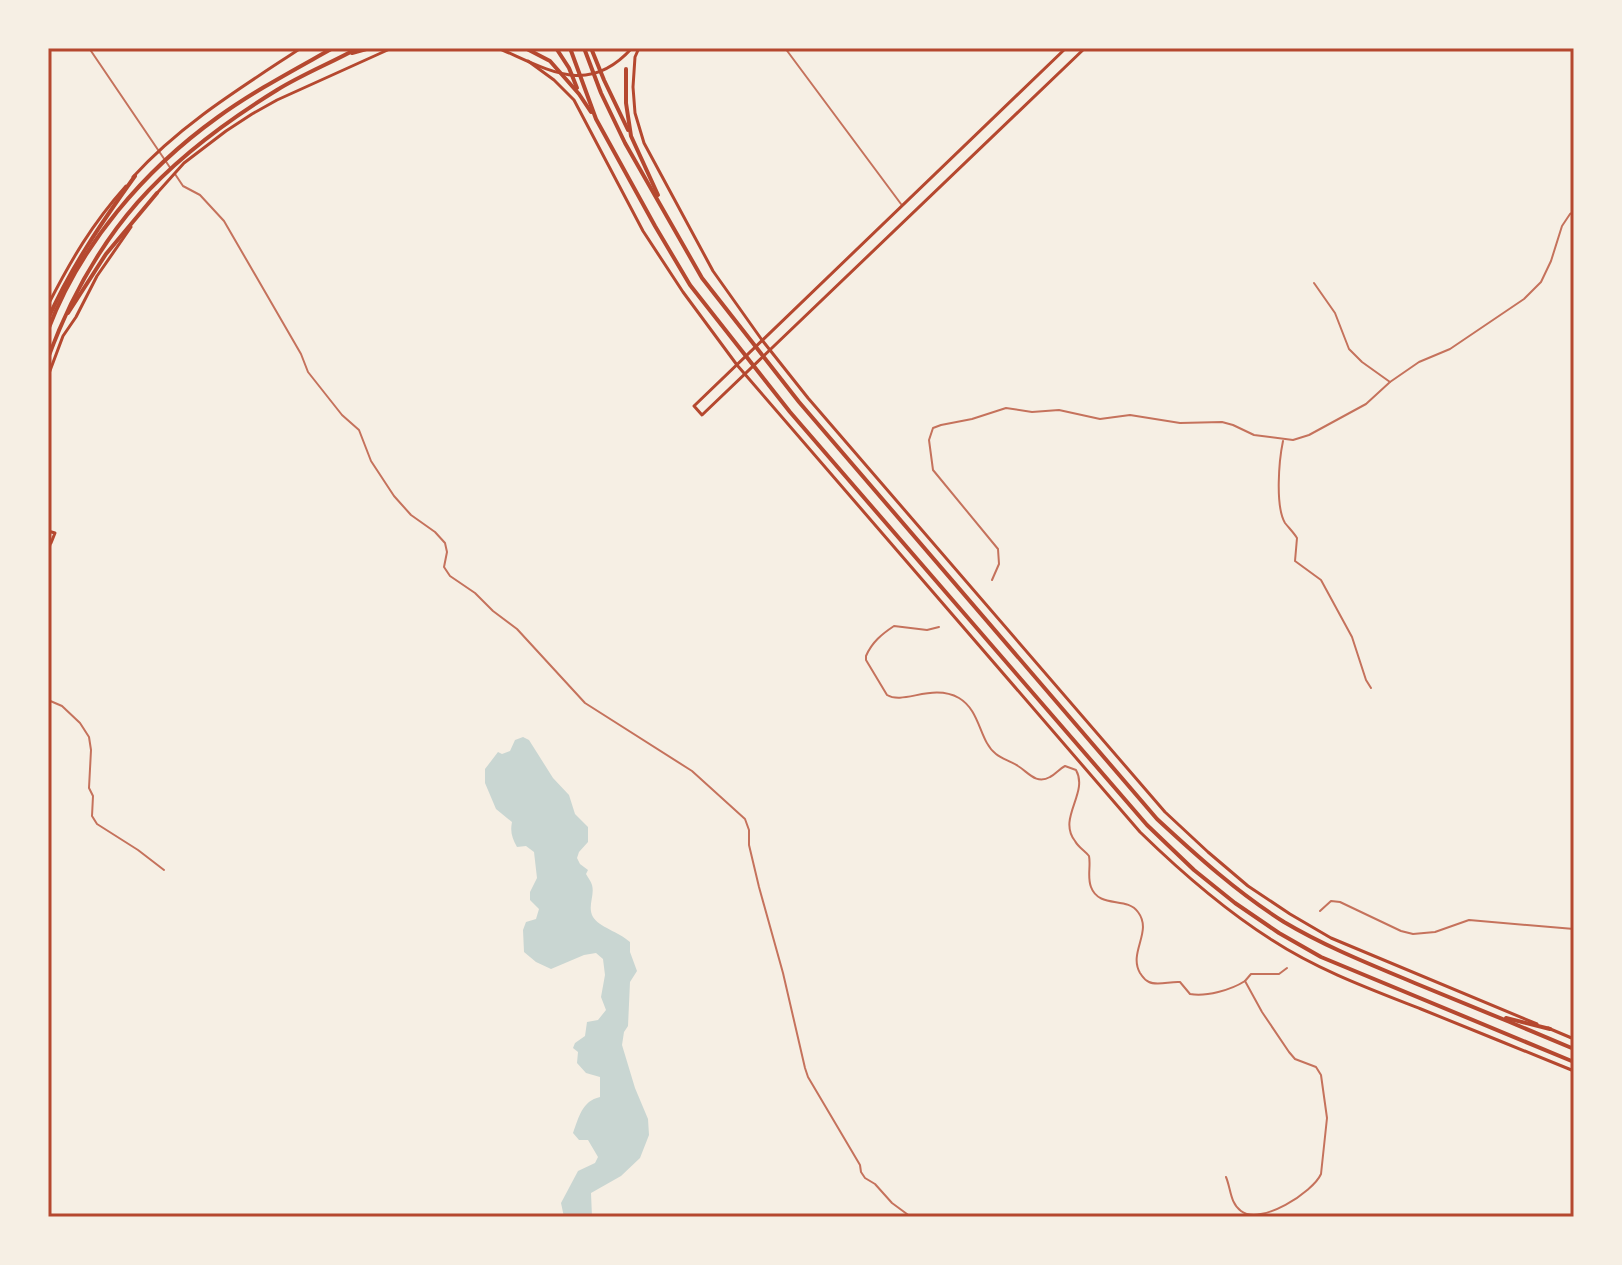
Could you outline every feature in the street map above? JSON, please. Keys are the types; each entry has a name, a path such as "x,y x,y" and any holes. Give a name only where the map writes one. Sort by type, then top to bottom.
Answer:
{"highway":[{"path":"48,330 65,292 92,246 145,179 218,117 333,48"},
{"path":"48,358 73,296 100,250 149,187 223,125 280,88 358,48"},
{"path":"345,55 370,48"},
{"path":"525,48 550,61 579,94 690,285 790,412 1147,825 1194,870 1235,903 1321,957 1574,1062"},
{"path":"556,48 569,68 579,94"},
{"path":"570,48 596,119"},
{"path":"584,48 625,143 702,278 799,402 1157,819 1242,893 1285,922 1327,945 1574,1049"},
{"path":"595,48 604,80 669,219"},
{"path":"626,69 626,103 631,136"},
{"path":"48,319 76,262 135,176"},
{"path":"60,325 120,234 157,193"},
{"path":"1491,1015 1550,1029"}],"main road":[{"path":"48,305 69,264 101,214 135,176 182,131 213,107 301,48"},
{"path":"48,376 63,336 97,276 157,193 184,163 252,114 392,48"},
{"path":"498,48 568,75 605,71 632,48"},
{"path":"639,48 635,57 633,87 635,113 644,143 713,271 762,340 818,410 1165,812 1248,886 1331,938 1574,1039"},
{"path":"1066,48 694,406 702,415 1082,49"},
{"path":"528,61 574,100 643,231 683,292 744,374 1140,832 1188,878 1231,912 1273,941 1318,966 1574,1071"},
{"path":"48,531 55,533 50,543"}],"street":[{"path":"89,48 183,186 200,195 232,233 301,354 308,372 342,415 359,430 371,461 394,496 411,515 445,543 444,567 450,576 517,629 585,703 692,771 745,819 759,887 808,1077 865,1178 911,1217"},
{"path":"785,48 903,205"},
{"path":"992,580 999,564 998,549 933,470 929,440 933,428 1006,408 1032,412 1059,410 1100,419 1130,415 1180,423 1222,422 1254,435 1283,440 1309,435 1366,404 1419,362 1450,349 1524,299 1541,282 1562,226 1574,212"},
{"path":"1314,283 1335,313 1349,349 1390,382"},
{"path":"1283,440 1278,494 1283,517 1297,538 1295,561 1321,580 1352,637 1371,688"},
{"path":"48,554 50,543"},
{"path":"939,627 927,630 894,626 880,636 866,656 882,689 892,698 947,692 960,699 970,706 996,755 1020,766 1034,778 1048,778 1065,766 1076,770 1080,784 1071,811 1070,832 1075,843 1089,856 1089,880 1095,895 1138,911 1144,927 1136,960 1147,981 1180,982 1190,994 1196,996 1235,988 1251,974 1279,974 1287,968"},
{"path":"48,700 62,706 80,723 89,737 89,788 93,796 92,816 97,824 164,870"},
{"path":"1320,911 1331,901 1340,902 1413,934 1435,932 1469,920 1574,929"},
{"path":"1226,1177 1230,1195 1241,1211 1250,1215 1283,1207 1318,1181 1327,1118 1321,1075 1316,1067 1295,1059 1289,1052 1245,981"}],"shaded area":[{"path":"523,737 529,740 553,778 569,795 575,814 588,827 588,842 577,858 588,870 586,874 592,885 591,913 600,924 630,942 637,971 630,982 628,1026 622,1045 648,1119 649,1135 640,1158 621,1176 591,1193 592,1217 564,1217 561,1203 578,1171 595,1163 598,1157 588,1140 579,1140 573,1133 585,1106 600,1097 600,1077 586,1073 577,1063 578,1052 573,1048 585,1036 587,1022 598,1020 606,1010 601,997 605,975 603,959 596,953 584,955 551,969 524,952 523,930 526,922 536,919 539,909 530,900 530,892 537,878 534,852 526,846 517,847 512,835 512,822 496,809 485,783 485,769 498,752 510,751 515,740"}]}
